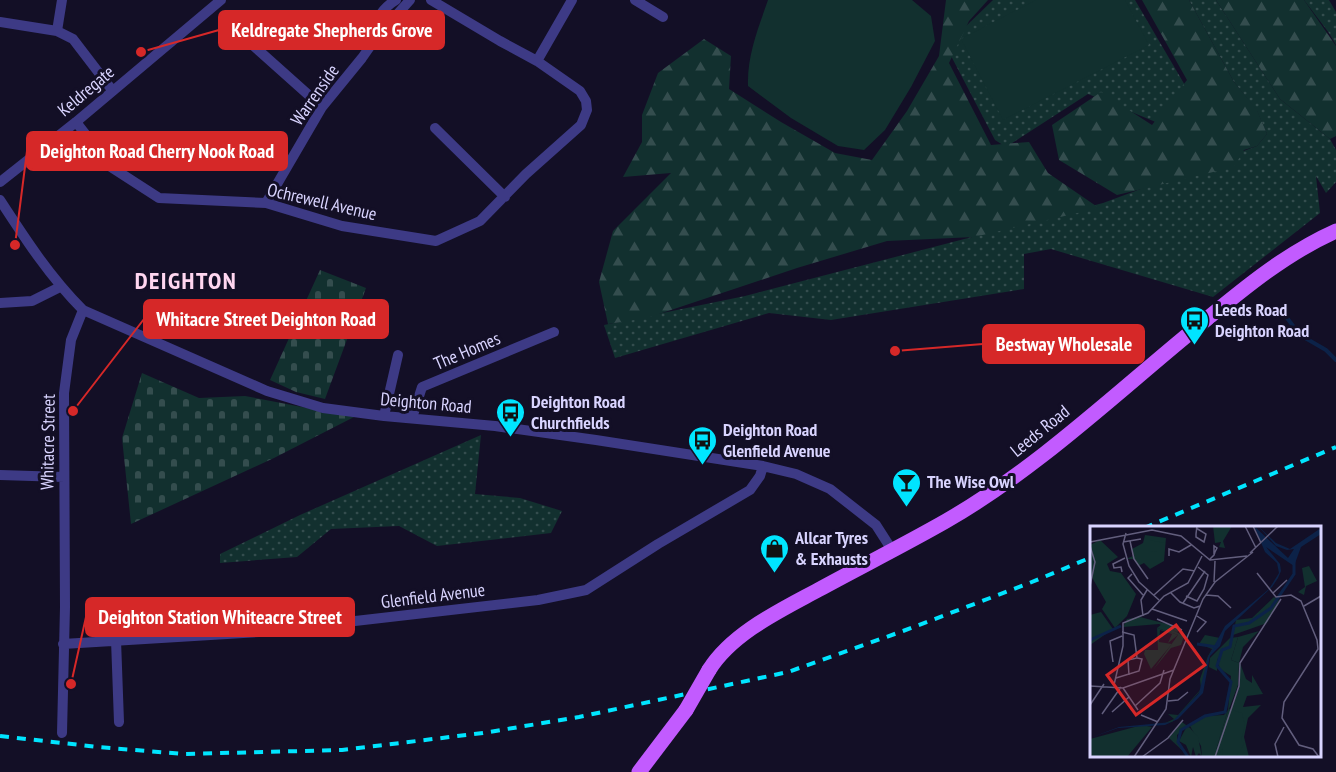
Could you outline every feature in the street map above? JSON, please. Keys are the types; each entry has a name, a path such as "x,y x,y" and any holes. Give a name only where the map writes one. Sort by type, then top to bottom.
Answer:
{"main road":[{"name":"Leeds Road","path":"639,772 686,710 714,663 747,631 784,608 947,521 1028,467 1249,284 1319,239 1336,231"}],"street":[{"path":"57,31 62,0"},
{"name":"Keldregate","path":"0,182 76,122 220,0"},
{"name":"Warrenside","path":"376,38 375,26 378,19 382,12 396,0"},
{"name":"Warrenside","path":"266,204 322,107 376,38 410,0"},
{"path":"431,0 537,60 572,0"},
{"path":"636,0 663,17"},
{"path":"0,22 57,31 73,39 112,90"},
{"path":"241,45 247,40 322,107"},
{"name":"Ochrewell Avenue","path":"76,122 111,167 159,198 266,204 342,226 436,241 480,221 526,174 580,125 587,110 586,101 580,91 537,60"},
{"path":"435,128 505,197"},
{"name":"Deighton Road","path":"0,200 60,287 84,310 267,391 323,408 495,426 763,466 796,474 830,489 876,525 892,550"},
{"path":"0,303 32,301 60,287"},
{"name":"Whitacre Street","path":"63,644 65,607 64,393 71,340 84,310"},
{"name":"The Homes","path":"412,418 422,387 554,332"},
{"path":"384,416 398,355"},
{"name":"Glenfield Avenue","path":"63,644 259,632 538,600 586,590 750,490 760,476 763,466"},
{"path":"0,475 64,477"},
{"path":"116,640 119,722"},
{"path":"62,733 63,644"}],"green space":[{"path":"768,0 912,0 931,16 935,41 885,130 864,150 838,146 791,118 748,86 751,53"},
{"path":"946,0 988,0 969,21 949,63 991,145 1029,142 1048,173 1099,208 974,237 887,241 647,318 608,324 599,282 613,231 671,173 623,177 642,142 642,115 658,73 704,39 731,56 729,89 835,153 872,160 907,111 939,56"},
{"path":"993,0 1135,0 1186,87 1158,123 1088,94 1006,147 995,140 950,54 961,31"},
{"path":"1036,0 1125,0 1149,45 1003,120 961,39"},
{"path":"1142,0 1189,0 1234,82 1257,110 1267,134 1257,146 1244,150 1234,167 1117,195 1059,160 1052,125 1101,92 1152,125 1187,80"},
{"path":"1189,0 1216,0 1280,99 1330,139 1336,150 1336,182 1326,193 1316,176 1320,213 1213,297 1051,249 1024,254 1024,289 831,320 769,313 615,358 604,325 745,296 1103,203 1257,146 1267,134 1257,111 1234,82"},
{"path":"1216,0 1304,0 1336,46 1336,136 1330,139 1280,99"},
{"path":"1304,0 1329,0 1336,12 1336,45 1329,33"},
{"path":"320,270 366,288 325,399 296,392 270,380"},
{"path":"142,373 199,398 245,396 354,417 274,458 131,524 122,438"},
{"path":"481,435 475,494 520,498 562,511 551,533 437,546 399,526 331,529 297,557 220,563 220,554 300,515"}],"waterway":[{"path":"1284,314 1300,335 1326,350 1336,360"}],"railway":[{"path":"1149,526 1336,447"},
{"path":"0,736 184,754 342,750 483,733 579,717 788,672 903,631 1090,558"}],"place":[{"name":"Keldregate Shepherds Grove","path":"141,52"},
{"name":"Deighton Road Cherry Nook Road","path":"15,245"},
{"name":"Leeds Road Deighton Road","path":"1194,346"},
{"name":"Bestway Wholesale","path":"895,351"},
{"name":"Whitacre Street Deighton Road","path":"73,411"},
{"name":"Deighton Road Churchfields","path":"510,438"},
{"name":"Deighton Road Glenfield Avenue","path":"702,466"},
{"name":"The Wise Owl","path":"906,508"},
{"name":"Allcar Tyres & Exhausts","path":"774,574"},
{"name":"Deighton Station Whiteacre Street","path":"71,684"}],"district":[{"name":"DEIGHTON","path":"186,281"}]}
